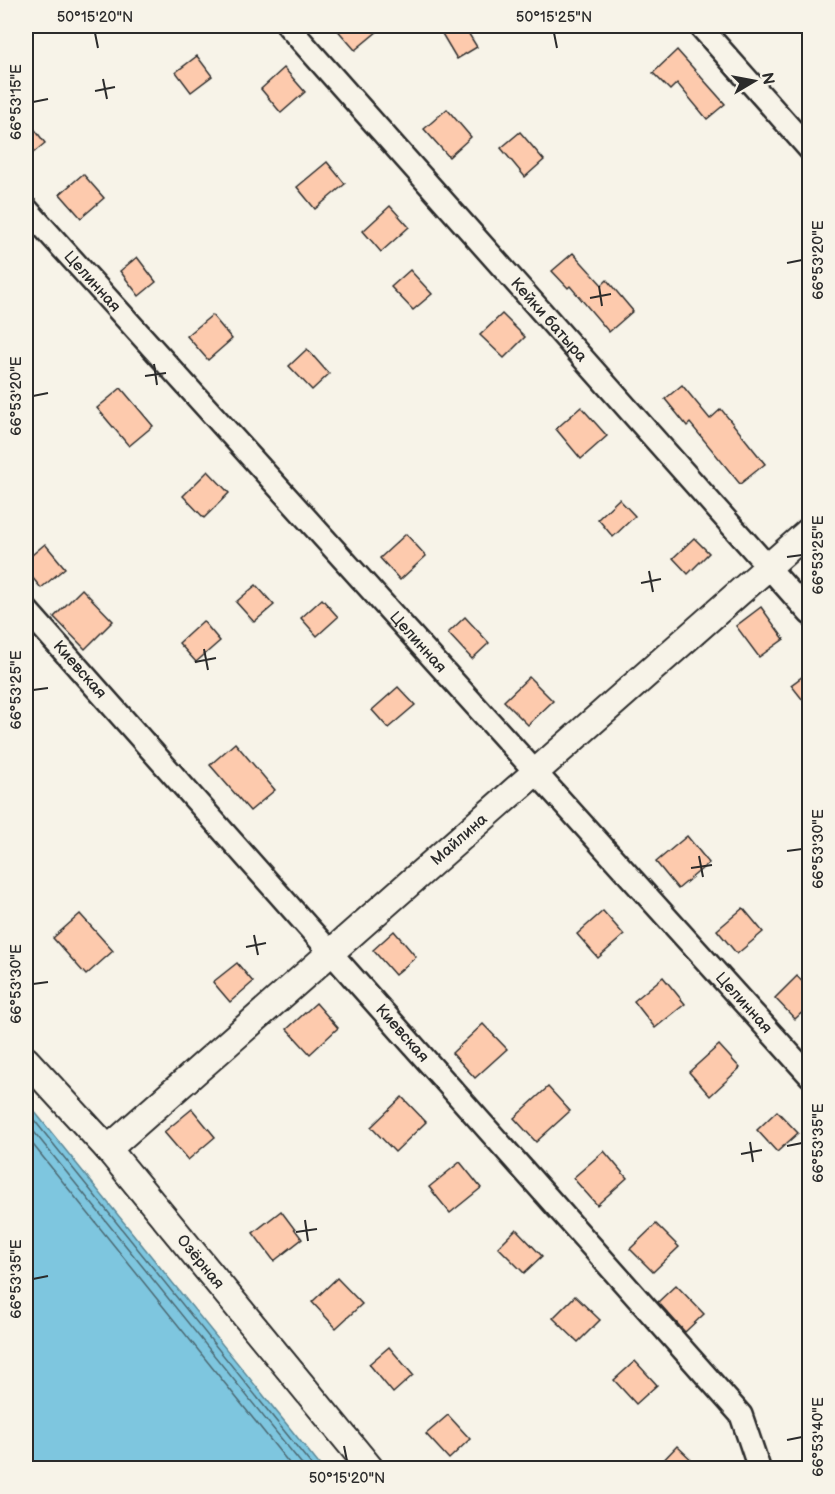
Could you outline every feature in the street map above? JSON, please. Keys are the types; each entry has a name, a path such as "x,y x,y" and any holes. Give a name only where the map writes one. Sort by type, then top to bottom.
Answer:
{"street":[{"name":"Кейки батыра","path":"288,26 810,614"},
{"path":"700,26 810,150"},
{"name":"Целинная","path":"26,208 810,1076"},
{"name":"Майлина","path":"108,1149 810,530"},
{"name":"Киевская","path":"26,609 741,1415 759,1468"},
{"name":"Озёрная","path":"26,1060 108,1149 370,1468"}],"water":[{"path":"26,1101 322,1468 26,1468"}],"building":[{"path":"334,26 384,26 355,50"},
{"path":"452,26 464,26 477,47 457,59 441,32"},
{"path":"677,50 725,104 707,119 677,83 670,90 653,73"},
{"path":"197,56 212,76 191,92 176,72"},
{"path":"284,68 305,92 281,113 261,89"},
{"path":"447,109 471,137 449,157 424,129"},
{"path":"26,118 45,143 26,159"},
{"path":"520,132 544,160 525,177 501,148"},
{"path":"327,162 345,184 315,209 297,187"},
{"path":"83,174 104,198 81,218 60,194"},
{"path":"390,206 409,227 381,252 363,231"},
{"path":"573,253 602,285 607,280 633,311 609,332 570,286 568,288 552,271"},
{"path":"137,257 156,282 139,296 120,271"},
{"path":"410,270 432,294 413,310 391,287"},
{"path":"502,314 525,337 504,358 480,335"},
{"path":"212,315 232,339 208,360 187,336"},
{"path":"307,349 329,374 312,390 289,366"},
{"path":"682,385 710,419 721,409 765,464 740,484 690,423 687,426 665,399"},
{"path":"121,388 153,426 129,446 97,408"},
{"path":"581,407 607,436 581,459 556,429"},
{"path":"208,471 229,493 204,518 183,496"},
{"path":"619,499 635,516 613,537 598,519"},
{"path":"406,534 426,556 400,580 380,558"},
{"path":"694,538 709,553 688,574 673,558"},
{"path":"45,544 65,568 41,588 26,570 26,560"},
{"path":"256,585 274,605 254,622 236,602"},
{"path":"82,589 113,621 85,649 54,617"},
{"path":"322,599 338,617 317,636 301,618"},
{"path":"761,607 784,639 759,657 736,626"},
{"path":"465,617 489,643 472,659 448,633"},
{"path":"203,621 220,641 196,662 179,643"},
{"path":"810,671 810,709 791,685"},
{"path":"529,677 553,701 528,725 504,701"},
{"path":"398,687 415,705 388,728 372,710"},
{"path":"235,743 275,790 250,811 210,765"},
{"path":"687,836 709,863 678,889 656,862"},
{"path":"743,908 763,932 737,954 717,930"},
{"path":"603,911 624,935 598,958 577,934"},
{"path":"80,914 113,951 86,975 53,938"},
{"path":"394,931 416,957 395,975 373,950"},
{"path":"237,963 253,982 230,1002 213,982"},
{"path":"797,976 810,990 810,1005 795,1019 775,998"},
{"path":"663,977 685,1004 655,1028 634,1001"},
{"path":"316,1003 338,1028 310,1054 287,1029"},
{"path":"483,1024 507,1049 475,1078 452,1053"},
{"path":"719,1045 740,1068 710,1096 689,1072"},
{"path":"548,1087 570,1111 536,1142 514,1118"},
{"path":"402,1097 426,1122 395,1152 371,1127"},
{"path":"192,1109 215,1137 188,1160 164,1132"},
{"path":"777,1111 798,1133 777,1152 757,1130"},
{"path":"604,1151 627,1178 597,1205 573,1178"},
{"path":"460,1162 481,1188 450,1213 429,1187"},
{"path":"281,1211 302,1239 274,1261 253,1233"},
{"path":"656,1224 679,1247 653,1272 630,1249"},
{"path":"516,1229 542,1256 524,1273 498,1247"},
{"path":"337,1278 362,1304 336,1328 312,1302"},
{"path":"676,1285 704,1314 685,1332 658,1302"},
{"path":"575,1296 600,1320 578,1342 553,1318"},
{"path":"389,1347 413,1375 393,1393 369,1364"},
{"path":"635,1361 657,1385 636,1404 614,1380"},
{"path":"448,1415 470,1439 449,1459 426,1434"},
{"path":"677,1446 700,1468 656,1468"}]}
